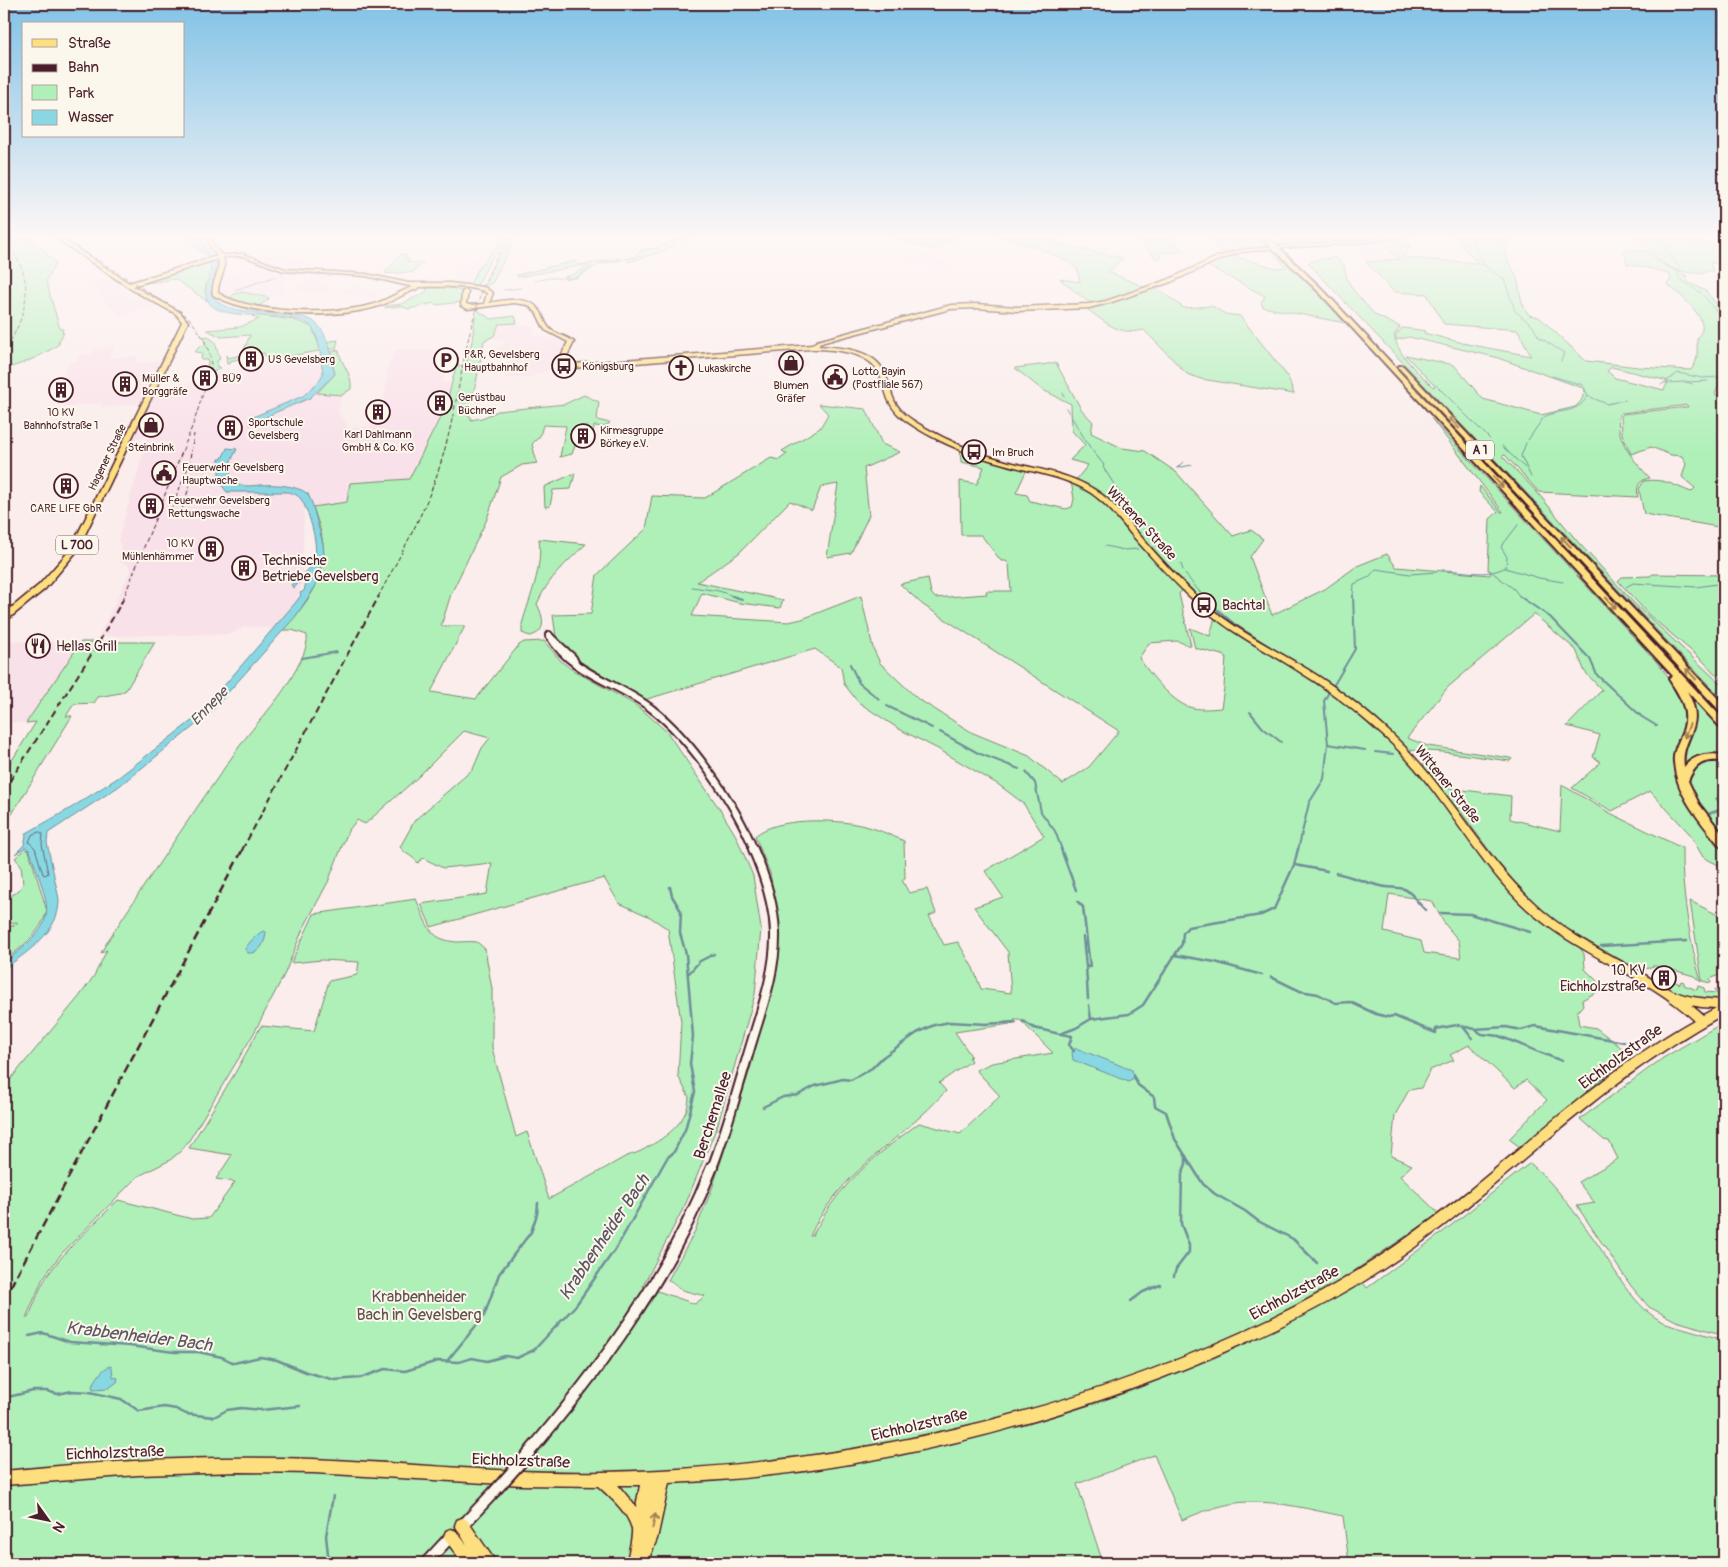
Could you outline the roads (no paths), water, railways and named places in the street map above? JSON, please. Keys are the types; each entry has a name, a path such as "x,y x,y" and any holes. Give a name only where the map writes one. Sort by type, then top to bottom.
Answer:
{"highway":[{"name":"A 1","path":"1340,308 1724,710"},
{"name":"A 1","path":"1342,308 1724,726"},
{"path":"1660,656 1680,687 1689,710 1690,726 1679,757 1679,766 1683,780 1697,808 1724,843"},
{"path":"1683,780 1690,766 1696,760 1705,757 1724,758"}],"main road":[{"name":"L 700","path":"169,308 178,313"},
{"path":"263,308 306,311 363,308"},
{"name":"Wittener Straße","path":"535,308 548,330 570,341 570,347 562,360 565,364 573,366 822,345 863,356 877,365 891,403 902,416 915,425 974,452 1010,464 1065,478 1085,486 1098,495 1170,572 1204,605 1246,635 1335,692 1396,744 1434,785 1512,886 1549,922 1580,944 1669,993 1702,1021"},
{"path":"822,345 947,308"},
{"path":"1016,308 1063,308"},
{"name":"Hagener Straße","path":"4,618 28,600 54,576 79,540 184,324 184,320 178,313"},
{"path":"1669,993 1701,1003 1724,1004"},
{"name":"Eichholzstraße","path":"4,1478 75,1470 275,1465 533,1478 602,1480 648,1478 757,1470 879,1452 1012,1421 1110,1390 1208,1354 1297,1312 1399,1250 1434,1226 1631,1067 1724,1009"},
{"path":"640,1563 650,1539 663,1477"},
{"path":"634,1563 648,1478"},
{"path":"602,1480 636,1518 640,1532"},
{"path":"462,1525 488,1563"},
{"path":"452,1536 472,1563"}],"street":[{"name":"Berchemallee","path":"426,1563 521,1462 579,1393 621,1336 663,1271 688,1223 710,1174 735,1101 769,978 775,934 761,865 747,832 720,790 671,726 650,707 576,665 559,653 549,635 573,658 576,665"}],"water":[{"path":"217,308 289,315 313,321 321,329 333,355 335,360 332,364 335,374 310,398 250,425 253,417 303,396 318,382 323,374 317,339 313,329 306,323 295,319 248,315"},
{"name":"Ennepe","path":"227,448 237,449 229,465 232,483 246,486 285,486 308,494 323,544 324,555 315,587 296,616 208,715 118,787 48,833 47,843 59,899 58,911 54,921 41,940 4,969 4,963 35,936 43,925 46,914 43,889 30,851 26,847 15,854 24,845 25,834 71,808 119,777 198,716 296,602 301,595 300,593 304,591 308,573 294,588 291,585 309,569 313,563 316,549 310,521 301,499 288,492 227,492 219,482 219,459 222,459"},
{"path":"263,931 266,932 259,950 248,953 245,949 247,946"},
{"path":"1076,1048 1132,1070 1134,1077 1129,1082 1073,1060 1072,1052"},
{"path":"112,1367 113,1377 118,1378 117,1382 109,1388 93,1389 92,1386 104,1369"}],"waterway":[{"path":"1514,308 1532,325 1539,337 1564,353 1561,361"},
{"name":"Krabbenheider Bach","path":"1714,308 1724,321"},
{"name":"Krabbenheider Bach","path":"1661,385 1678,373 1702,378 1721,377 1724,370"},
{"path":"1552,376 1583,385 1588,396"},
{"name":"Krabbenheider Bach","path":"1718,378 1724,379"},
{"path":"1687,382 1708,381"},
{"path":"1665,383 1687,382"},
{"path":"1687,382 1692,384"},
{"path":"1436,385 1490,439"},
{"path":"1063,393 1064,397"},
{"name":"Krabbenheider Bach","path":"1528,440 1544,417 1574,409 1588,396"},
{"name":"Krabbenheider Bach","path":"1588,396 1607,404 1625,400"},
{"path":"1066,408 1091,449 1104,465 1103,467 1126,503 1124,510 1130,516 1149,527 1177,559"},
{"name":"Krabbenheider Bach","path":"1526,443 1521,456 1531,477"},
{"path":"1502,446 1525,468"},
{"path":"1183,462 1177,468 1192,465"},
{"name":"Krabbenheider Bach","path":"1442,570 1482,573 1506,567 1507,557 1501,547 1518,525"},
{"path":"1156,546 1163,544"},
{"path":"1105,546 1124,550 1138,549"},
{"path":"1181,564 1183,570"},
{"path":"1505,568 1539,578 1563,582"},
{"name":"Krabbenheider Bach","path":"1353,597 1354,584 1369,577 1376,569 1410,574 1437,572"},
{"path":"1493,573 1514,589 1520,596"},
{"path":"1185,574 1204,597"},
{"path":"1626,587 1633,583 1696,587 1724,583"},
{"path":"692,587 719,591 736,597"},
{"path":"732,596 742,599"},
{"path":"1202,596 1233,623"},
{"path":"1520,596 1550,617 1590,659 1597,675 1642,717 1657,726"},
{"name":"Krabbenheider Bach","path":"1332,688 1355,649 1353,597"},
{"path":"302,658 337,652"},
{"path":"850,664 859,683 879,699"},
{"name":"Krabbenheider Bach","path":"1328,744 1324,701 1330,690"},
{"path":"887,706 932,728"},
{"path":"1250,712 1263,728 1281,742"},
{"path":"940,732 978,753 1019,769"},
{"name":"Krabbenheider Bach","path":"1298,850 1309,803 1324,779 1328,744"},
{"path":"1328,744 1365,750"},
{"path":"1375,752 1393,754"},
{"path":"1026,772 1035,783 1041,812 1055,831 1062,850"},
{"path":"1716,798 1724,807"},
{"path":"1710,813 1722,809 1723,806"},
{"path":"1061,849 1076,890"},
{"name":"Krabbenheider Bach","path":"1091,1019 1129,1014 1143,1005 1182,944 1183,933 1188,927 1261,915 1274,909 1294,865 1298,849"},
{"path":"1295,865 1327,871"},
{"path":"1336,873 1375,885 1404,889 1426,910"},
{"name":"Krabbenheider Bach","path":"29,1336 43,1333 70,1342 130,1346 174,1352 198,1352 222,1357 234,1363 260,1357 277,1360 306,1372 335,1380 360,1378 385,1369 405,1371 438,1361 459,1362 472,1358 487,1361 505,1356 517,1358 534,1350 576,1305 618,1245 667,1158 674,1152 685,1130 695,1092 690,1064 693,1036 686,954 680,933 681,911 672,896 670,887"},
{"path":"1078,902 1083,907 1090,967 1086,966"},
{"path":"1440,913 1470,914 1530,932"},
{"path":"1083,937 1086,966"},
{"path":"1601,946 1687,941"},
{"path":"689,973 700,961 714,954"},
{"path":"1175,955 1215,962 1262,975"},
{"path":"1086,966 1088,999"},
{"path":"1271,977 1300,991 1318,994 1336,1003 1350,1002 1376,1014 1388,1017 1394,1016 1436,1033 1436,1029 1457,1025 1475,1029 1506,1027 1521,1030 1535,1026 1624,1042"},
{"path":"1089,1005 1091,1019"},
{"name":"Krabbenheider Bach","path":"1023,1021 1034,1028 1060,1034 1076,1028 1091,1019"},
{"name":"Krabbenheider Bach","path":"763,1107 783,1097 798,1095 815,1086 843,1079 851,1080 872,1068 883,1057 917,1033 934,1025 950,1022 986,1024 1015,1022"},
{"path":"1464,1028 1472,1038"},
{"path":"1476,1030 1482,1034 1499,1036 1562,1061"},
{"path":"1061,1034 1072,1036 1069,1045 1074,1051"},
{"path":"1134,1077 1138,1085 1154,1097 1155,1106 1166,1112 1175,1139 1186,1157"},
{"path":"1174,1276 1176,1269 1189,1252 1189,1245 1181,1224 1182,1174 1186,1164 1186,1157"},
{"path":"1186,1157 1203,1184 1215,1194 1245,1211 1258,1221 1293,1239 1317,1263"},
{"path":"447,1361 484,1316 499,1274 531,1232 537,1214 538,1203"},
{"path":"1131,1301 1143,1292 1160,1285"},
{"path":"4,1398 33,1391 46,1391 58,1394 72,1391 90,1392 121,1399 139,1411 164,1407 176,1409 186,1414 214,1417 227,1410 241,1408 262,1410 300,1406"},
{"path":"329,1563 326,1536 333,1496"}],"railway":[{"path":"4,352 19,324 24,308"},
{"path":"124,597 194,422 211,368 207,347 197,329 188,317 174,308"},
{"path":"378,597 424,508 438,471 451,423 468,340 477,308"},
{"path":"168,517 189,465 194,434"},
{"path":"180,515 189,488 188,473"},
{"path":"4,790 98,644 125,596"},
{"path":"242,850 379,596"},
{"path":"4,1299 243,849"}],"place":[{"name":"US Gevelsberg","path":"251,359"},
{"name":"P&R, Gevelsberg Hauptbahnhof","path":"446,360"},
{"name":"Blumen Gräfer","path":"791,363"},
{"name":"Königsburg","path":"564,366"},
{"name":"Lukaskirche","path":"681,368"},
{"name":"Lotto Bayin (Postfliale 567)","path":"835,377"},
{"name":"BÜ9","path":"205,378"},
{"name":"Müller & Borggräfe","path":"125,384"},
{"name":"10 KV Bahnhofstraße 1","path":"61,390"},
{"name":"Gerüstbau Büchner","path":"440,403"},
{"name":"Karl Dahlmann GmbH & Co. KG","path":"378,412"},
{"name":"Steinbrink","path":"151,425"},
{"name":"Sportschule Gevelsberg","path":"230,428"},
{"name":"Kirmesgruppe Börkey e.V.","path":"583,436"},
{"name":"Im Bruch","path":"974,452"},
{"name":"Feuerwehr Gevelsberg Hauptwache","path":"164,473"},
{"name":"CARE LIFE GbR","path":"66,486"},
{"name":"Feuerwehr Gevelsberg Rettungswache","path":"151,506"},
{"name":"10 KV Mühlenhämmer","path":"211,549"},
{"name":"Technische Betriebe Gevelsberg","path":"244,568"},
{"name":"Bachtal","path":"1204,605"},
{"name":"Hellas Grill","path":"38,646"},
{"name":"10 KV Eichholzstraße","path":"1664,978"}],"park label":[{"name":"Krabbenheider Bach in Gevelsberg","path":"419,1305"}]}
